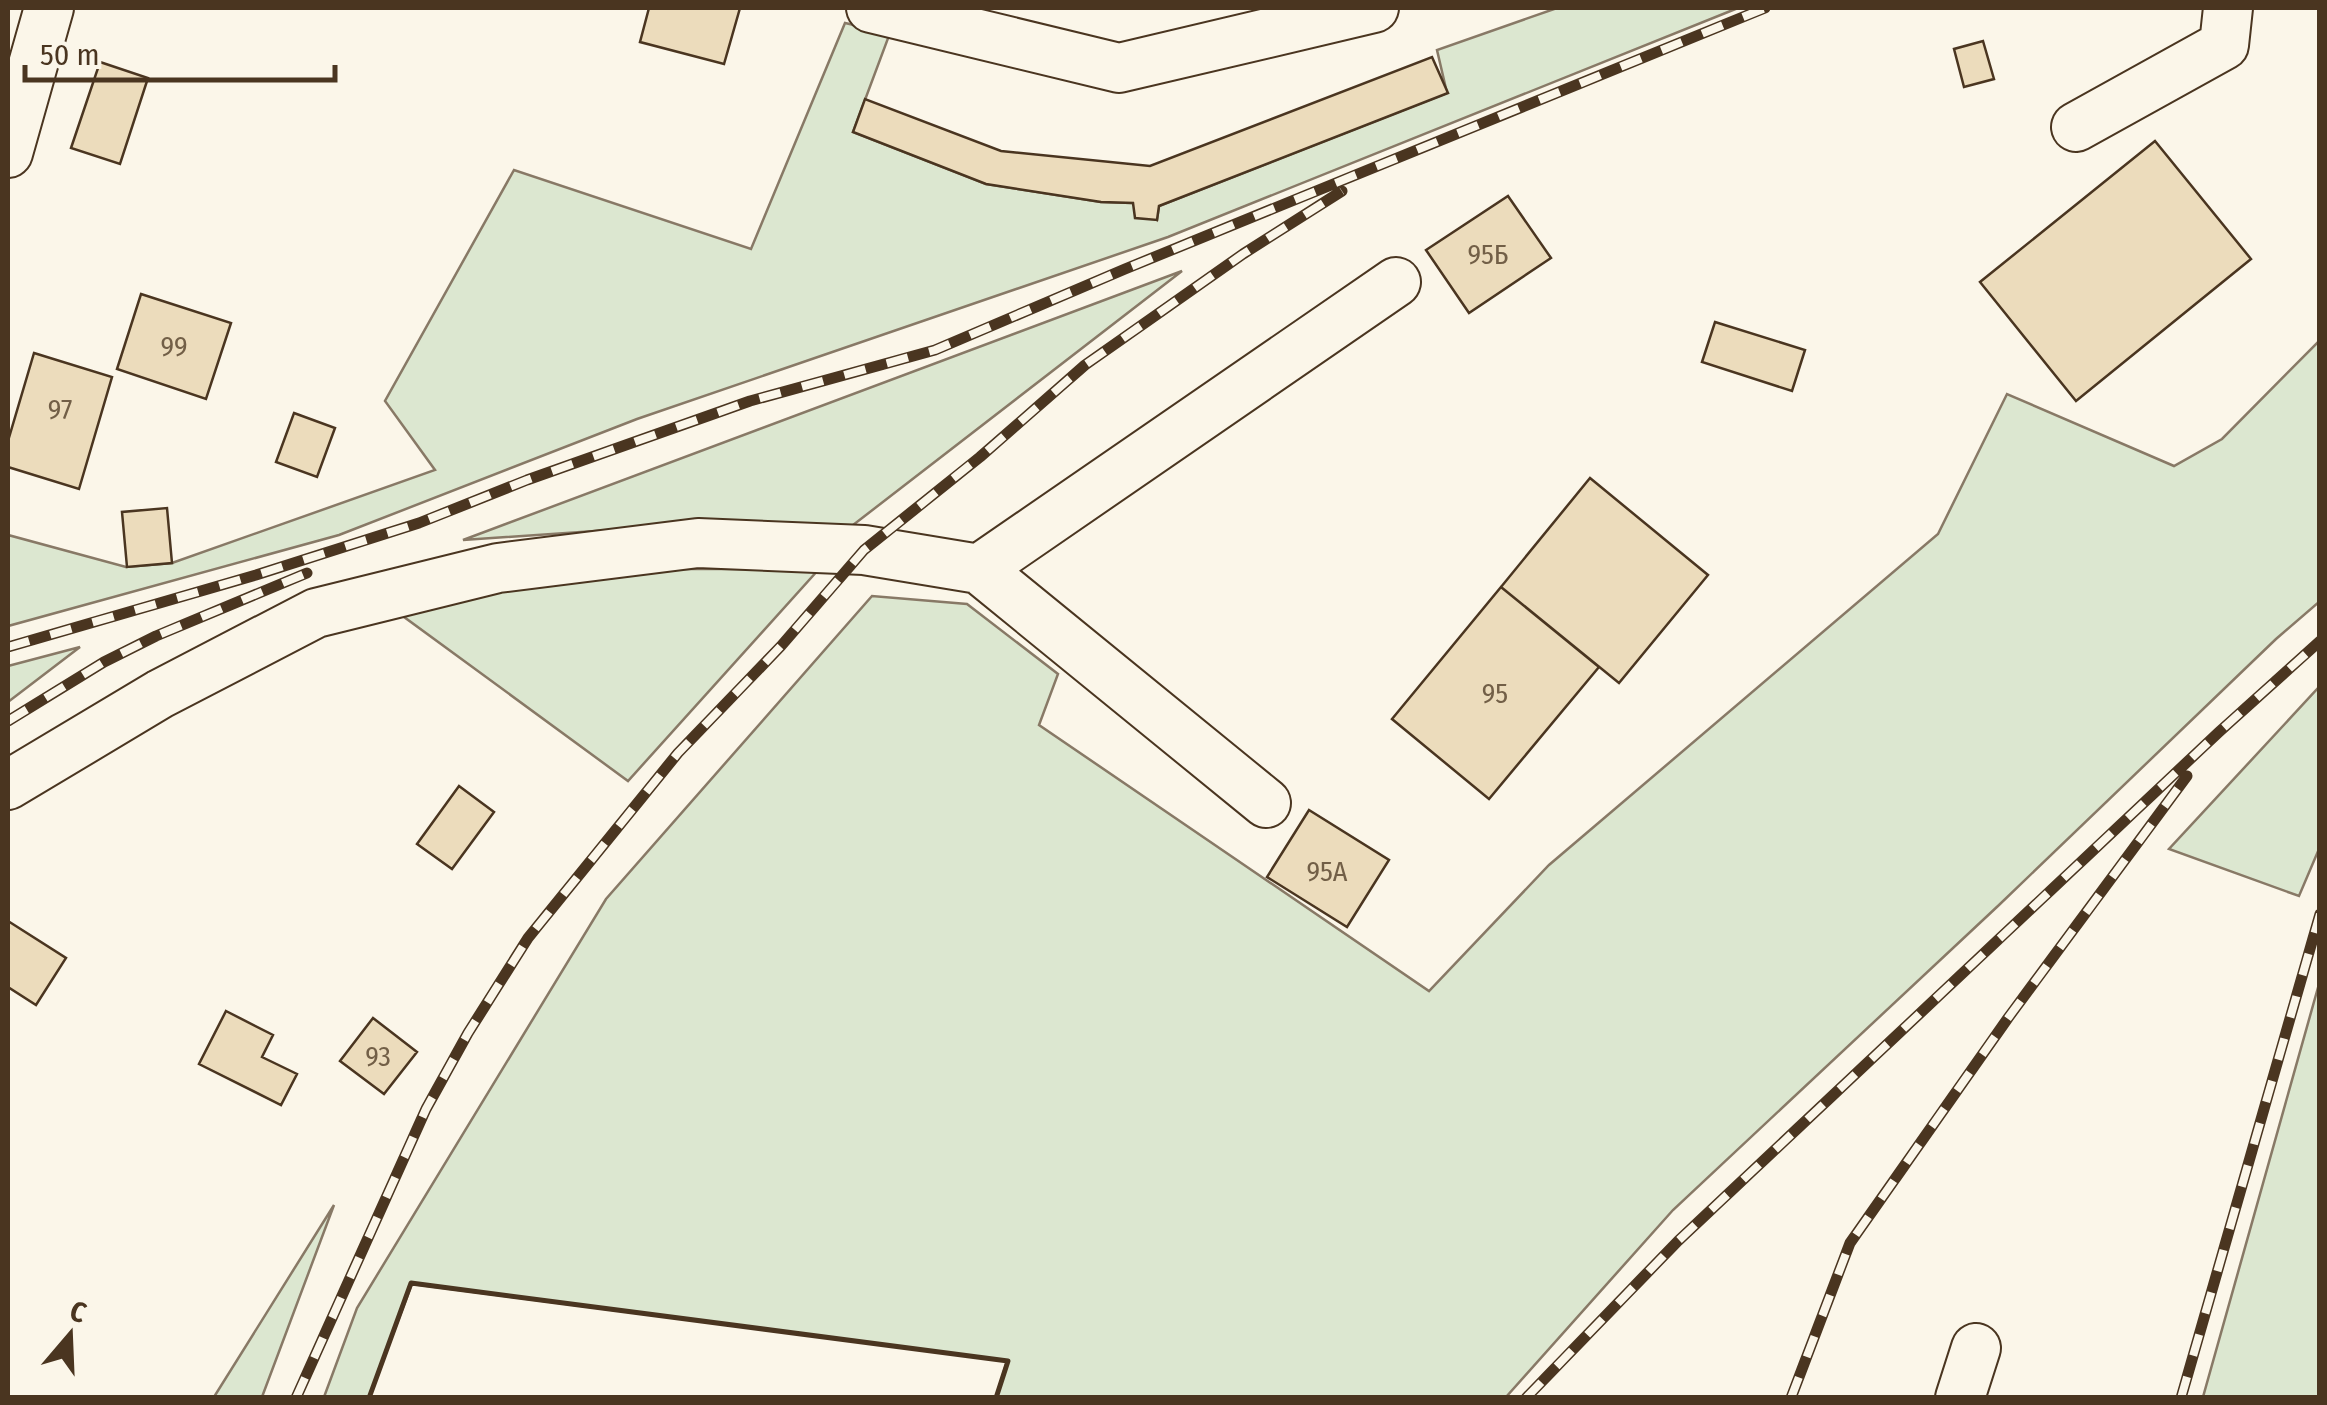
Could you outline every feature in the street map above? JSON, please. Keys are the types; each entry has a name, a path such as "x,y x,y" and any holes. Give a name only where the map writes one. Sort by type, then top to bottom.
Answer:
{"street":[{"path":"8,154 49,8"},
{"path":"871,8 1119,68 1226,26 1374,8"},
{"path":"2076,127 2224,46 2228,8"},
{"path":"980,569 1396,282"},
{"path":"8,785 160,694 316,614 498,568 698,543 864,550 980,569 1266,803"},
{"path":"1960,1398 1976,1348"}],"green space":[{"path":"1557,8 1738,8 1168,237 637,419 339,535 8,626 8,535 126,567 172,563 435,470 385,401 514,170 751,249 845,23 890,33 853,132 986,184 1101,202 1133,203 1157,220 1159,206 1447,93 1437,50"},
{"path":"1182,271 844,532 697,524 463,540"},
{"path":"2319,341 2319,602 1673,1210 1506,1397 996,1397 1007,1361 412,1284 369,1397 324,1397 357,1308 606,899 872,596 967,604 1058,674 1039,725 1429,991 1549,865 1938,534 2007,394 2174,466 2222,439"},
{"path":"598,569 819,569 628,781 400,614"},
{"path":"80,647 8,702 8,666"},
{"path":"2319,687 2319,849 2299,896 2169,849"},
{"path":"2319,984 2319,1397 2203,1397"},
{"path":"334,1205 262,1397 214,1397"}],"building":[{"path":"649,8 740,8 724,64 640,42"},
{"path":"1983,41 1994,79 1964,87 1954,49"},
{"path":"1432,57 1448,93 1159,206 1157,220 1135,218 1133,203 1101,202 986,184 853,132 865,99 1001,151 1150,166"},
{"path":"100,62 148,78 120,164 71,148"},
{"path":"2155,141 2251,259 2076,401 1980,282"},
{"path":"1508,196 1551,258 1469,313 1426,250"},
{"path":"141,294 231,323 206,399 117,369"},
{"path":"1715,322 1805,350 1792,391 1702,362"},
{"path":"34,353 112,377 79,489 8,467 8,441"},
{"path":"294,413 335,428 317,477 276,462"},
{"path":"1590,478 1708,575 1619,683 1501,587"},
{"path":"167,508 172,563 127,567 122,512"},
{"path":"1501,587 1599,667 1489,799 1392,719"},
{"path":"459,786 494,812 452,869 417,844"},
{"path":"1309,810 1389,860 1347,927 1267,877"},
{"path":"8,921 66,958 36,1005 8,987"},
{"path":"226,1011 273,1035 262,1057 297,1074 281,1105 199,1064"},
{"path":"373,1018 417,1052 384,1094 340,1061"}],"railway":[{"path":"8,647 419,523 750,401 935,350 1765,8"},
{"path":"296,1398 426,1109 468,1033 528,938 678,753 781,646 864,550 980,457 1085,365 1243,254 1342,191"},
{"path":"8,721 104,662 156,636 307,573"},
{"path":"1526,1398 1678,1241 2320,641"},
{"path":"1791,1398 1850,1243 2008,1018 2187,776"},
{"path":"2181,1398 2320,914"}],"wall":[{"path":"369,1398 411,1283 1008,1361 996,1398"}]}
